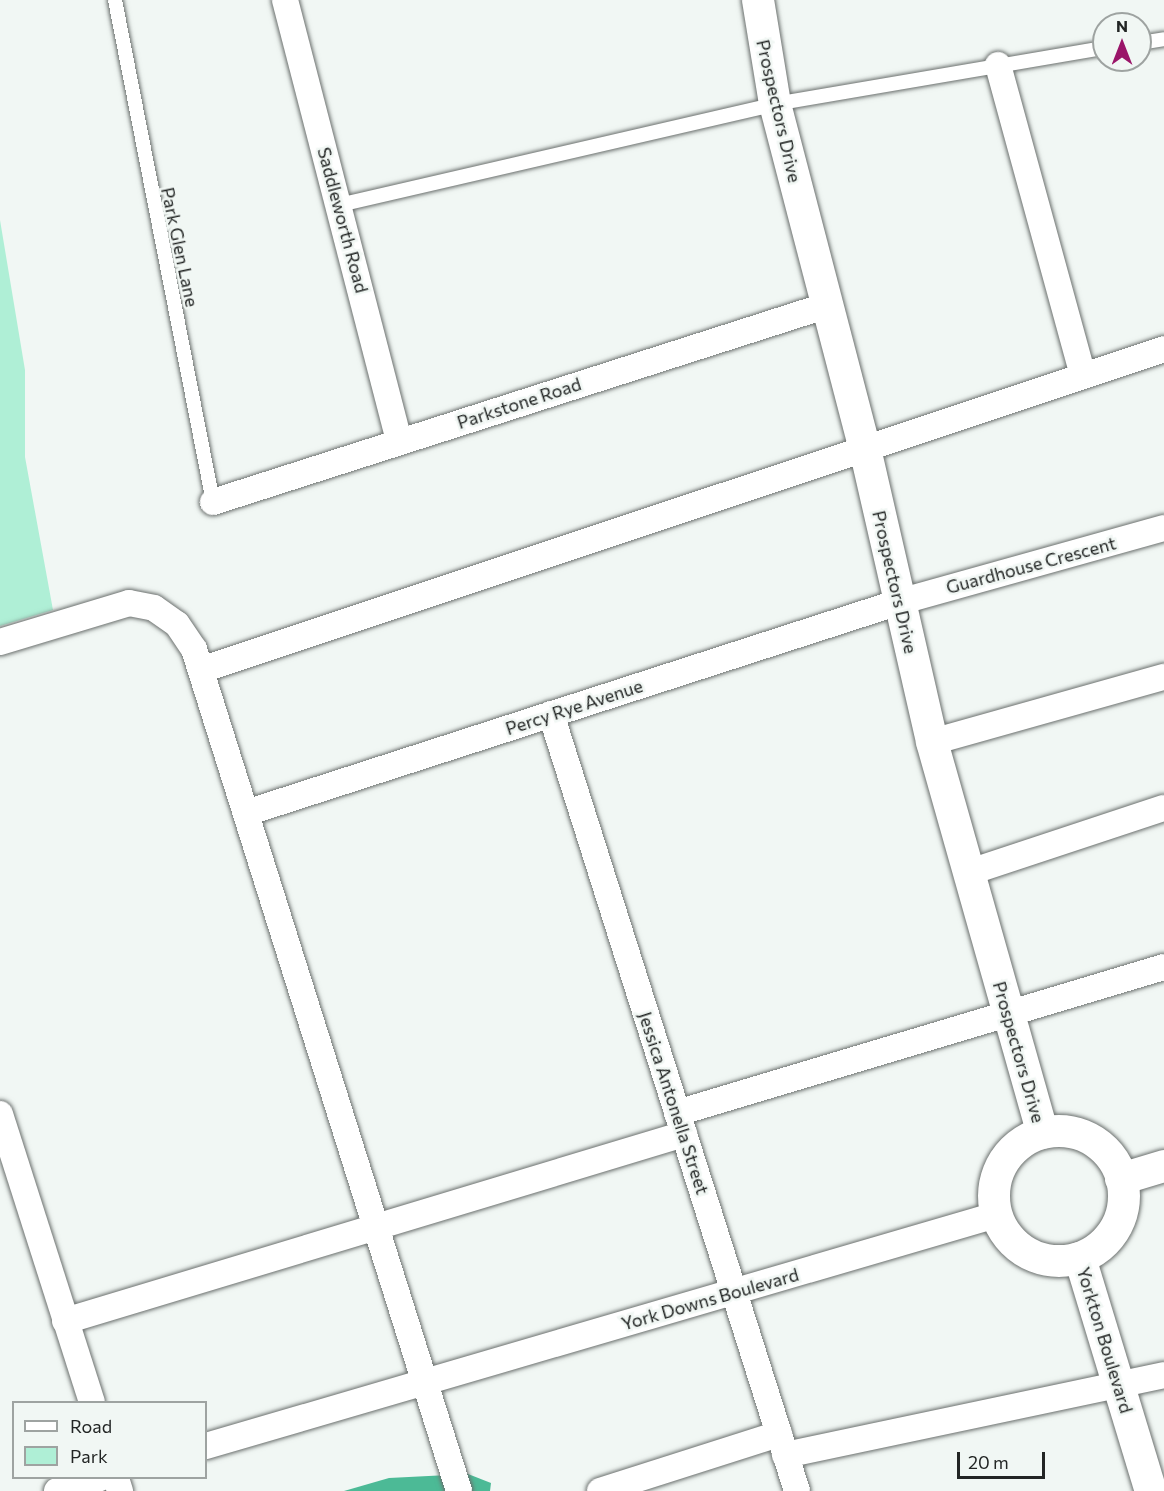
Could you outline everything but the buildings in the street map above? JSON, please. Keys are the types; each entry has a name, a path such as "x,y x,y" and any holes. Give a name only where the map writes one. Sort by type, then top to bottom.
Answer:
{"street":[{"name":"Saddleworth Road","path":"285,0 399,441"},
{"name":"Prospectors Drive","path":"745,0 759,14 775,104 825,306 866,453 933,742 967,873 1043,1133"},
{"path":"998,65 1083,376"},
{"name":"Parkstone Road","path":"213,502 825,306"},
{"path":"201,670 866,453 1164,349"},
{"name":"Guardhouse Crescent","path":"899,602 1164,528"},
{"name":"Percy Rye Avenue","path":"249,812 899,602"},
{"path":"0,642 129,603 154,608 177,624 201,670 249,812 459,1491"},
{"path":"933,742 1164,677"},
{"name":"Jessica Antonella Street","path":"551,714 797,1491"},
{"path":"967,873 1164,808"},
{"path":"65,1321 375,1224 1008,1014 1164,967"},
{"path":"0,1114 92,1401"},
{"path":"1043,1133 1073,1134 1100,1146 1121,1179 1121,1217 1112,1235 1080,1258 1054,1261 1029,1254 1015,1244 996,1215 994,1194 1008,1156 1043,1133"},
{"path":"1121,1179 1164,1166"},
{"name":"York Downs Boulevard","path":"207,1446 996,1215"},
{"name":"Yorkton Boulevard","path":"1080,1258 1151,1491"},
{"path":"600,1491 782,1445 1119,1386 1164,1376"},
{"path":"57,1491 97,1479"}],"lane":[{"name":"Park Glen Lane","path":"115,0 213,502"},
{"path":"339,205 775,104 1092,50"}],"green space":[{"path":"0,220 25,370 25,457 53,610 0,626"}],"shaded area":[{"path":"468,1474 491,1483 490,1491 344,1491 389,1478"}]}
